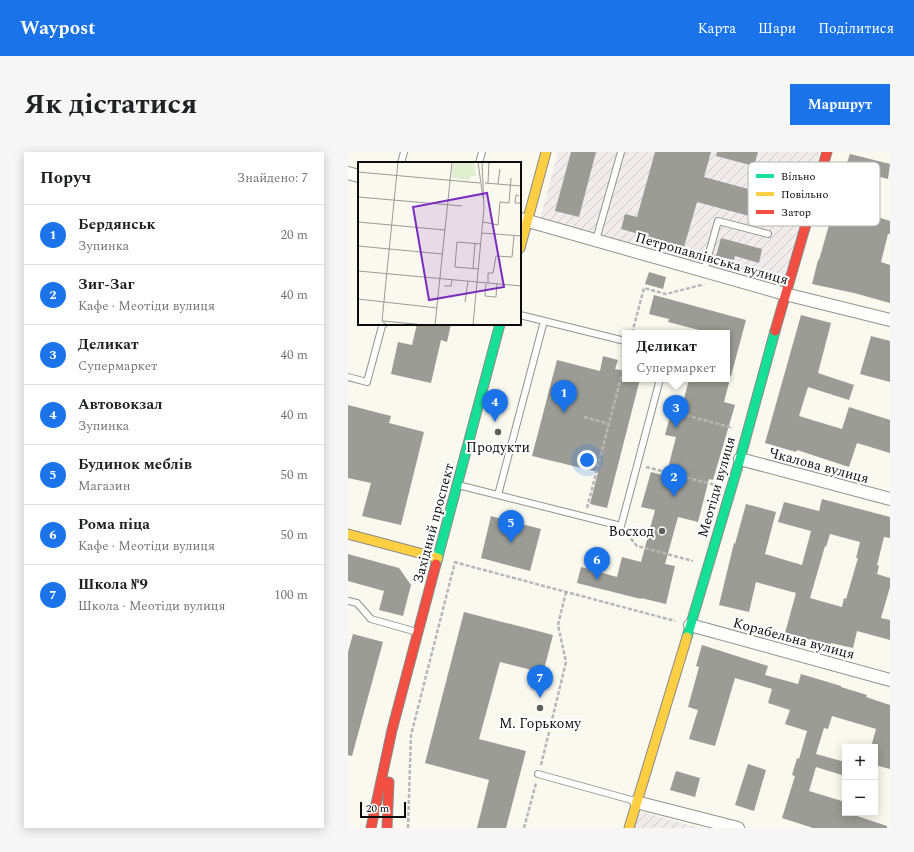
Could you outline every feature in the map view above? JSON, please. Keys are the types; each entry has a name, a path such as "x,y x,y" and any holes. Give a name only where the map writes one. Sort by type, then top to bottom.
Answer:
{"main road":[{"path":"521,241 524,220 546,152"},
{"name":"Меотіди вулиця","path":"824,162 827,152"},
{"name":"Меотіди вулиця","path":"629,828 740,459 805,226"},
{"name":"Західний проспект","path":"371,828 392,730 500,325"},
{"path":"348,534 438,558"},
{"name":"Західний проспект","path":"386,828 392,730"}],"street":[{"path":"348,173 358,176"},
{"name":"Петропавлівська вулиця","path":"524,220 785,294 890,320"},
{"name":"Чкалова вулиця","path":"740,459 890,499"},
{"name":"Корабельна вулиця","path":"690,625 890,680"},
{"path":"636,802 738,828"}],"lane":[{"path":"401,162 404,152"},
{"path":"479,162 482,152"},
{"path":"596,240 621,152"},
{"path":"704,271 718,221 768,234"},
{"path":"521,315 622,340"},
{"path":"498,495 544,321"},
{"path":"348,377 367,382 383,325"},
{"path":"457,485 621,526 659,382"},
{"path":"348,601 357,603 371,619 418,632"},
{"path":"538,774 636,802"}],"path":[{"path":"633,330 644,288 666,294 701,285 704,271"},
{"path":"585,517 622,374"},
{"path":"653,406 747,431"},
{"path":"584,417 609,424"},
{"path":"637,464 730,489"},
{"path":"621,526 637,546 708,565"},
{"path":"438,558 690,625"},
{"path":"408,828 411,735 456,562"},
{"path":"524,828 566,662 558,625 566,592"}],"shaded area":[{"path":"558,152 825,152 822,162 748,162 748,226 803,226 785,289 540,220"},
{"path":"636,810 699,828 631,828"}],"building":[{"path":"571,152 596,152 579,217 555,211"},
{"path":"655,152 711,152 704,177 748,189 748,216 697,202 684,247 621,229 625,214 637,217"},
{"path":"717,152 758,152 755,162 748,162 748,164 716,156"},
{"path":"850,154 890,164 888,179 880,177 880,162 847,162"},
{"path":"880,218 890,221 890,234 888,234 881,262 890,265 890,303 812,284 829,226 880,226"},
{"path":"721,238 762,249 759,263 735,256 734,260 716,256"},
{"path":"649,272 666,277 663,289 645,284"},
{"path":"654,295 746,320 731,376 730,330 699,330 668,322 669,319 649,314"},
{"path":"801,315 831,323 818,373 854,385 849,400 808,387 799,416 842,429 849,407 890,420 890,453 857,443 849,467 797,450 796,452 765,443"},
{"path":"417,325 451,325 447,342 441,340 431,383 391,374 398,342 412,345"},
{"path":"871,336 890,341 890,382 860,374"},
{"path":"603,356 618,360 615,369 622,370 622,382 639,382 607,508 590,504 598,472 532,456 557,360 600,371"},
{"path":"688,382 729,382 724,402 735,405 713,480 709,479 698,522 678,517 665,564 675,566 666,604 577,583 581,567 617,577 622,557 641,562 655,510 641,507 651,472 666,476 676,437 665,435 670,416 679,419"},
{"path":"348,405 391,416 389,423 424,432 401,525 362,516 371,483 348,478"},
{"path":"822,499 890,517 890,538 884,537 877,565 879,566 877,574 890,578 890,587 881,618 890,620 890,640 857,631 853,648 831,643 830,645 785,633 796,593 756,582 749,612 719,605 734,543 735,544 746,504 776,512 765,554 802,565 811,531 778,522 784,502 819,511","holes":["830,534 860,542 856,558 858,558 846,599 844,598 842,607 810,598"]},
{"path":"491,516 541,529 530,571 481,558"},
{"path":"348,554 399,568 411,585 403,616 379,610 384,591 348,581"},
{"path":"464,612 553,635 543,673 500,662 479,739 526,751 506,828 477,828 489,780 425,763"},
{"path":"353,634 383,642 352,756 348,755 348,652"},
{"path":"702,645 768,666 765,675 798,684 801,674 867,695 866,697 890,705 890,769 878,766 878,744 872,744 876,729 832,716 828,729 824,728 816,754 842,761 842,775 816,767 809,791 842,801 842,816 857,816 887,826 887,828 813,828 782,818 795,776 792,775 797,758 799,759 807,731 785,724 790,710 768,703 772,689 735,678 715,746 689,739 698,710 688,707 699,667 696,666"},
{"path":"748,764 766,770 754,811 735,805"},
{"path":"676,771 700,778 695,797 670,790"}],"traffic: fast":[{"path":"436,564 500,325"},
{"path":"687,637 740,459 775,331"}],"traffic: slow":[{"path":"521,244 546,152"},
{"path":"348,534 438,558"},
{"path":"629,828 687,637"}],"traffic: jam":[{"path":"824,162 827,152"},
{"path":"775,331 806,226"},
{"path":"371,828 392,730 436,564"},
{"path":"387,828 389,782"}],"place":[{"name":"Бердянськ","path":"564,413"},
{"name":"Автовокзал","path":"495,422"},
{"name":"Деликат","path":"676,428"},
{"name":"Продукти","path":"498,432"},
{"name":"Зиг-Заг","path":"674,497"},
{"name":"Восход","path":"662,531"},
{"name":"Будинок меблів","path":"511,543"},
{"name":"Рома піца","path":"597,580"},
{"name":"Школа №9","path":"540,698"},
{"name":"М. Горькому","path":"540,708"}]}
